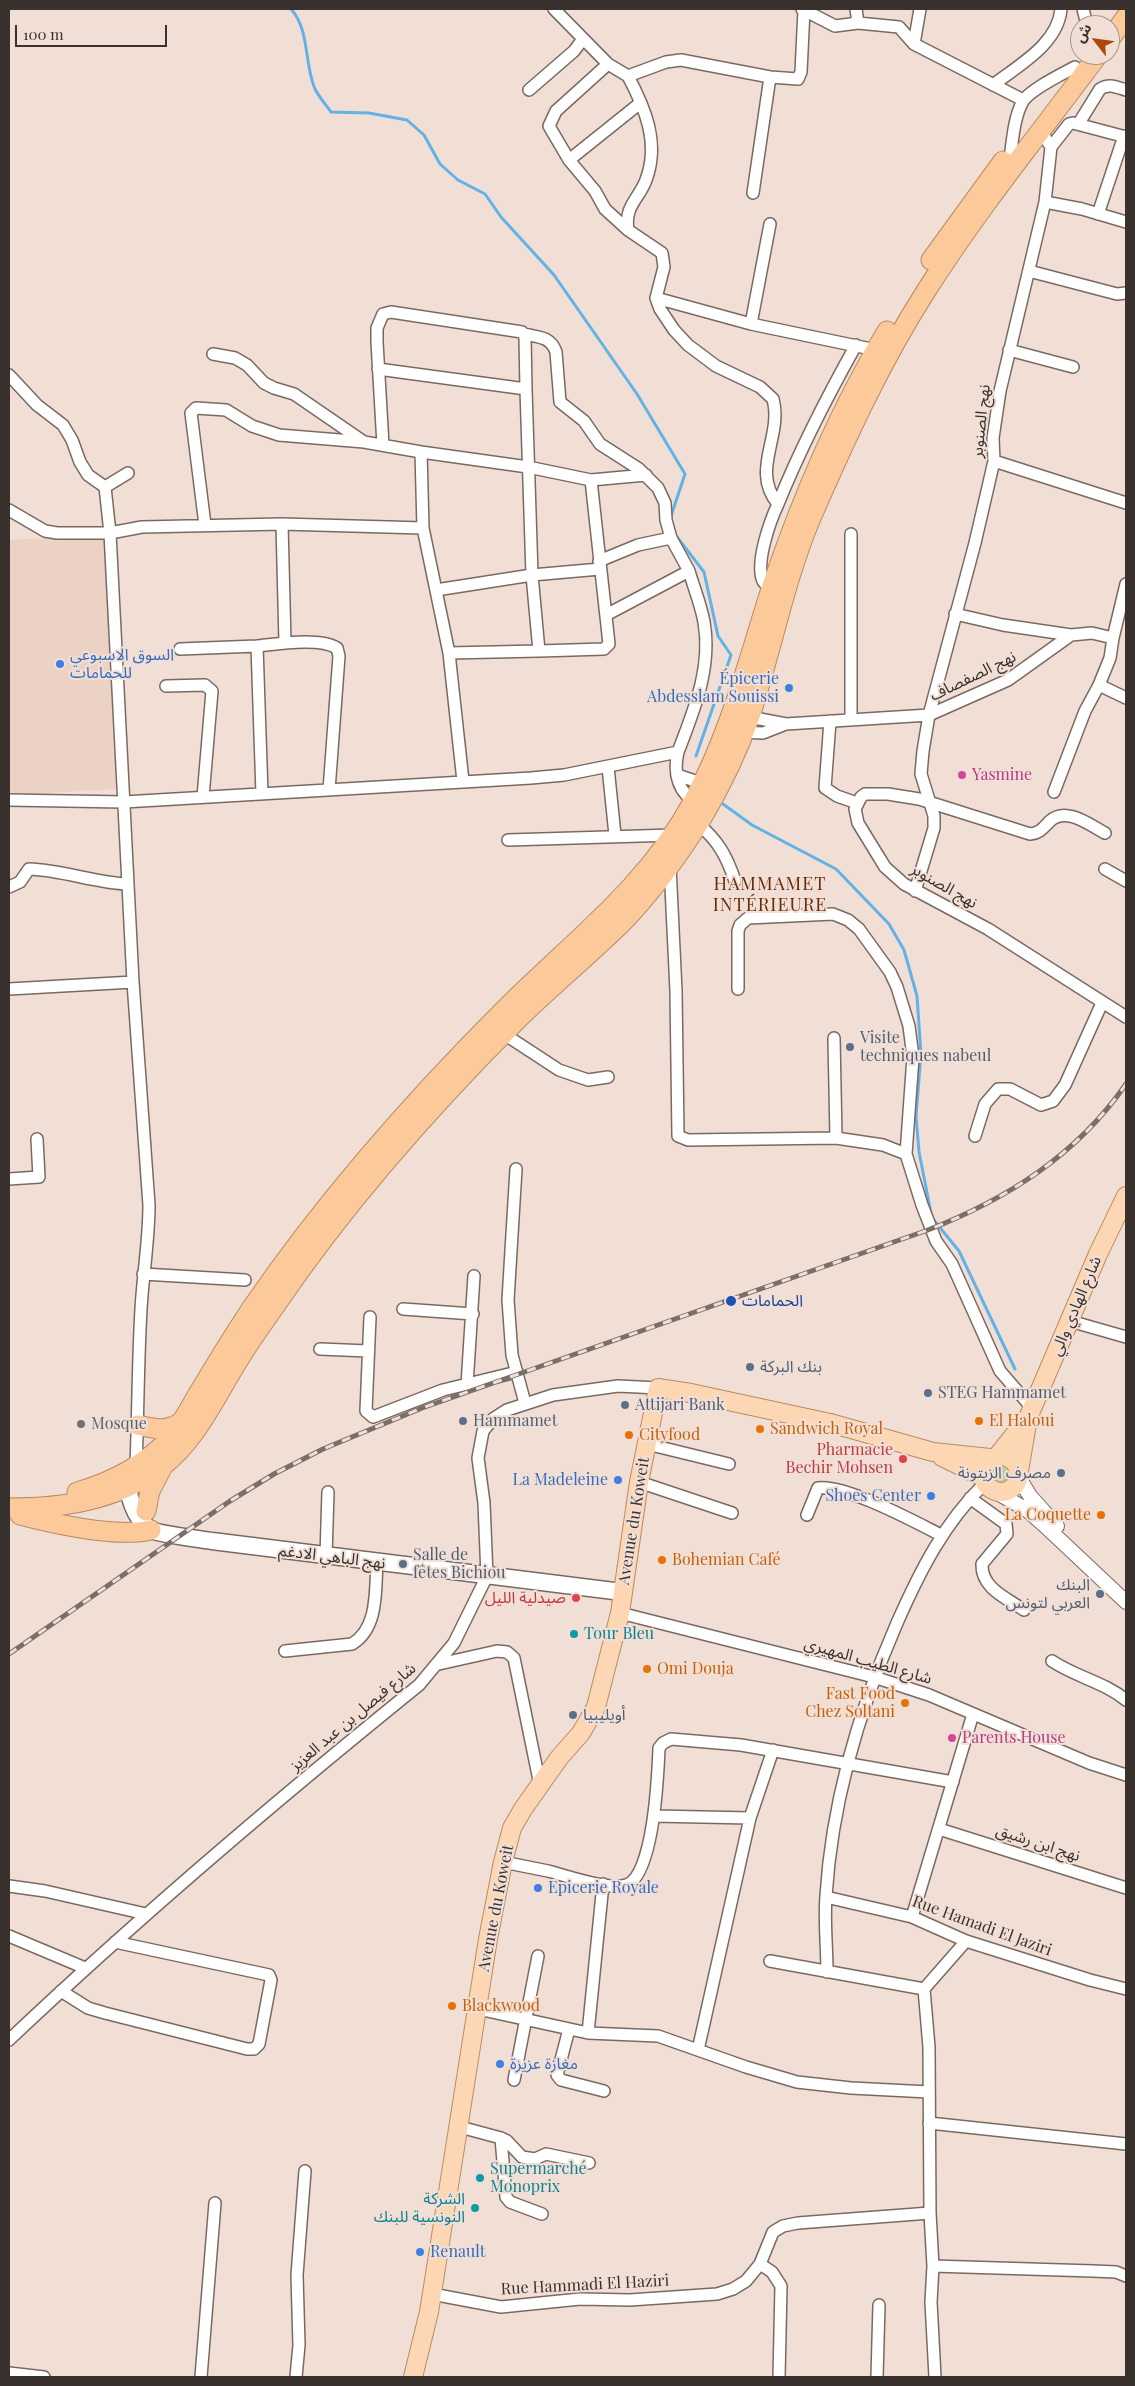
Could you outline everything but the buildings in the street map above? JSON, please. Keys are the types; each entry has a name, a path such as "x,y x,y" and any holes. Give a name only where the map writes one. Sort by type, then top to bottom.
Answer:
{"highway":[{"path":"738,723 771,589 795,521 813,478 876,350 948,233 1076,65"},
{"path":"146,1511 150,1491 163,1466 190,1437 242,1353 287,1288 351,1204 401,1144 504,1034 625,920 670,866 698,824 705,796 738,723 798,553 867,395 924,294 957,244 1091,65"},
{"path":"9,1510 45,1508 84,1502 133,1471 170,1437 231,1339 266,1288 342,1188 451,1064 516,998 612,909 644,875 705,796"},
{"path":"138,1425 157,1430 174,1427 181,1422"},
{"path":"9,1496 43,1497 78,1492 133,1471 163,1466"},
{"path":"9,1510 47,1521 116,1532 156,1531"}],"main road":[{"name":"شارع الهادي والي","path":"1030,1413 1098,1254 1125,1201"},
{"path":"658,1388 691,1393 830,1424 933,1452 1012,1459 1019,1474"},
{"name":"Avenue du Koweit","path":"413,2377 432,2294 503,1862 512,1828 559,1758 581,1734 596,1707 620,1613 639,1482 658,1388"},
{"path":"988,1484 983,1470 1030,1413"},
{"path":"933,1452 988,1484 1010,1489 1019,1474 1030,1413"},
{"path":"133,1471 146,1511 156,1531"},
{"path":"133,1471 133,1506 144,1523 156,1531"},
{"name":"نهج الباهي الادغم","path":"156,1531 212,1542 622,1592"}],"street":[{"path":"554,9 608,64 628,76 639,104 647,118 653,142 646,181 630,207 626,219 628,230"},
{"path":"628,76 666,62 681,60 795,80 801,76 803,9 835,26 858,23 899,27 914,44 1023,100"},
{"path":"856,9 858,23"},
{"path":"914,44 920,9"},
{"path":"993,85 1047,42 1060,18 1061,9"},
{"path":"529,90 574,51 583,40"},
{"path":"608,64 556,111 548,126 569,160 595,191 613,219 662,253 664,267 656,298 660,309 674,330 688,345 716,366 760,387 773,399 775,423 766,480 771,496 778,504"},
{"path":"1011,151 1015,126 1023,100 1073,65"},
{"path":"753,194 770,77"},
{"path":"1041,131 1051,147 1074,124 1100,89 1105,86 1112,86 1126,90"},
{"path":"569,160 639,104"},
{"path":"1058,109 1074,124 1125,136 1098,214"},
{"name":"نهج الصنوبر","path":"916,891 934,828 934,816 921,774 929,715 975,543 994,461 996,417 1009,350 1046,202 1051,147"},
{"path":"1046,202 1126,222"},
{"path":"751,324 770,224"},
{"path":"1028,271 1117,294 1126,293"},
{"path":"656,298 751,324 876,350"},
{"path":"383,445 377,328 383,314 390,312 519,330 524,334 548,339 554,345 560,402 566,408 577,413 600,444 646,475 658,488 664,503 671,538 689,570 704,623 706,658 695,707 678,752 675,768 681,790 705,796"},
{"path":"524,334 532,575 539,651"},
{"path":"771,589 764,582 761,572 768,530 794,465 825,400 856,345"},
{"path":"1009,350 1073,368"},
{"path":"213,354 235,358 247,365 264,383 294,394 364,442"},
{"path":"378,369 526,389"},
{"path":"9,375 37,404 63,425 88,475 105,487 110,533 133,982 149,1205 149,1227 143,1274 138,1425 133,1471"},
{"path":"205,524 191,413 196,408 226,410 252,426 279,435 364,442 528,467 591,480 646,475"},
{"path":"421,452 423,528 449,653 463,781"},
{"path":"994,461 1126,503"},
{"path":"105,487 128,473"},
{"path":"449,653 604,649 609,644 591,480"},
{"path":"9,510 45,531 110,533 142,527 205,524 423,528"},
{"path":"282,524 285,643"},
{"path":"851,534 851,720"},
{"path":"436,590 599,565 638,545 671,538"},
{"path":"606,615 689,570"},
{"path":"1054,792 1085,711 1110,658 1126,584"},
{"path":"955,614 1071,635 1092,633 1113,638"},
{"name":"نهج الصفصاف","path":"738,723 786,724 929,715 1008,680 1071,635"},
{"path":"180,650 285,643 331,644 337,648 339,656 329,790"},
{"path":"257,646 262,794"},
{"path":"1099,684 1126,698"},
{"path":"166,686 205,685 212,691 203,797"},
{"path":"830,721 825,788 837,796 857,803 865,794 903,796 930,802 1030,834 1042,830 1054,818 1064,815 1073,816 1105,833"},
{"name":"نهج الصفصاف","path":"738,723 763,733 786,724"},
{"path":"9,800 124,802 564,775 678,752"},
{"path":"608,767 615,835"},
{"path":"677,775 705,796"},
{"name":"نهج الصنوبر","path":"857,803 855,816 885,867 916,891 988,929 1126,1017"},
{"path":"698,824 718,842 730,864 735,881"},
{"path":"508,840 615,835 673,835"},
{"path":"670,866 676,991 678,1136 688,1140 836,1138 883,1145 906,1154"},
{"path":"9,887 20,882 29,868 70,873 108,883 128,884"},
{"path":"1105,869 1126,881"},
{"path":"738,989 738,932 740,925 748,918 833,914 848,920 859,929 890,972 898,988 909,1026 913,1057 906,1154 922,1205 936,1241 952,1264 992,1354 1030,1413"},
{"path":"9,989 133,982"},
{"path":"975,1136 985,1104 998,1089 1010,1089 1041,1105 1053,1101 1069,1078 1102,1003"},
{"path":"504,1034 559,1070 588,1080 608,1077"},
{"path":"834,1038 836,1138"},
{"path":"9,1180 38,1177 37,1139"},
{"path":"516,1169 508,1300 510,1342 526,1403"},
{"path":"143,1274 244,1280"},
{"path":"467,1384 474,1276"},
{"path":"404,1309 473,1314"},
{"path":"370,1317 366,1411 373,1417 420,1397 517,1372"},
{"path":"1070,1321 1126,1337"},
{"path":"320,1349 368,1351"},
{"name":"شارع فيصل بن عبد العزيز","path":"9,2040 85,1968 146,1914 278,1800 419,1685 439,1664 454,1643 487,1576 479,1445 483,1431 493,1419 507,1410 526,1403 587,1389 618,1386 658,1388"},
{"path":"647,1444 729,1464"},
{"path":"1019,1474 1050,1519 1125,1601"},
{"path":"639,1482 732,1513"},
{"path":"827,1972 826,1897 834,1826 846,1765 874,1677 920,1571 941,1535 970,1498 988,1484 1027,1510 1125,1601"},
{"path":"807,1515 818,1488 825,1487 864,1499 941,1535"},
{"path":"326,1556 328,1492"},
{"path":"970,1498 1006,1524 1008,1528 1007,1534 982,1564 983,1577 994,1590 1024,1610"},
{"path":"285,1650 352,1644 358,1641 374,1611 377,1563"},
{"name":"شارع الطيب المهيري","path":"620,1613 874,1677 928,1695 1089,1763 1126,1775"},
{"path":"439,1664 498,1651 507,1652 514,1658 540,1785"},
{"path":"1052,1661 1064,1669 1103,1685 1126,1700"},
{"path":"912,1917 973,1714"},
{"path":"503,1862 602,1884 626,1885 633,1881 638,1875 647,1851 654,1816 659,1748 666,1741 677,1739 773,1750 846,1765 953,1782"},
{"path":"698,2050 750,1818 773,1750"},
{"path":"654,1816 750,1818"},
{"name":"نهج ابن رشيق","path":"939,1829 1126,1888"},
{"path":"588,2033 602,1884"},
{"path":"9,1886 46,1891 146,1914"},
{"name":"Rue Hamadi El Jaziri","path":"826,1897 912,1917 966,1941 1090,1980 1126,1989"},
{"path":"9,1936 85,1968"},
{"path":"935,2377 931,2302 933,2266 930,2213 929,2047 924,1989 966,1941"},
{"path":"61,1991 88,2008 105,2014 247,2049 254,2049 259,2044 271,1980 269,1975 115,1942"},
{"path":"514,2080 538,1956"},
{"path":"770,1961 924,1989"},
{"path":"478,2008 588,2033 658,2036 746,2067 797,2082 851,2088 929,2092"},
{"path":"569,2030 557,2075 561,2080 604,2091"},
{"path":"929,2123 1126,2144"},
{"path":"460,2127 501,2138 507,2141 522,2157 535,2159 546,2154 589,2163"},
{"path":"501,2138 506,2197 510,2202 542,2214"},
{"path":"296,2377 299,2345 298,2257 305,2171"},
{"path":"200,2377 214,2203"},
{"path":"779,2377 781,2286 772,2272 760,2264 769,2237 777,2228 851,2218 930,2213"},
{"name":"Rue Hammadi El Haziri","path":"432,2294 501,2307 580,2299 630,2300 717,2294 733,2289 746,2281 760,2264"},
{"path":"933,2266 1116,2272 1126,2276"},
{"path":"877,2377 879,2305"},
{"path":"9,2373 44,2377"}],"shaded area":[{"name":"السوق الاسبوعي للحمامات","path":"106,534 116,789 9,795 9,540"}],"green space":[{"path":"1001,1464 1009,1467 1012,1475 1009,1483 1001,1486 993,1483 990,1475 993,1467"}],"waterway":[{"path":"291,9 301,27 315,89 331,112 369,113 407,120 424,135 440,164 458,180 485,194 501,217 554,275 637,394 685,474 670,519"},
{"path":"677,537 704,572 718,636 731,655 696,756"},
{"path":"723,804 752,825 836,869 889,924 904,950 917,996 921,1054 916,1116 919,1152 931,1213"},
{"path":"933,1219 959,1251 1015,1369"}],"railway":[{"path":"9,1654 230,1501 274,1474 323,1449 422,1408 928,1230 985,1204 1012,1189 1063,1153 1086,1132 1126,1084"}],"place":[{"name":"السوق الاسبوعي للحمامات","path":"60,664"},
{"name":"Épicerie Abdesslam Souissi","path":"789,688"},
{"name":"Yasmine","path":"962,775"},
{"name":"Visite techniques nabeul","path":"850,1047"},
{"name":"الحمامات","path":"731,1301"},
{"name":"بنك البركة","path":"750,1367"},
{"name":"STEG Hammamet","path":"928,1393"},
{"name":"Attijari Bank","path":"625,1405"},
{"name":"Hammamet","path":"463,1421"},
{"name":"El Haloui","path":"979,1421"},
{"name":"Mosque","path":"81,1424"},
{"name":"Sandwich Royal","path":"760,1429"},
{"name":"Cityfood","path":"629,1435"},
{"name":"Pharmacie Bechir Mohsen","path":"903,1459"},
{"name":"مصرف الزيتونة","path":"1061,1473"},
{"name":"La Madeleine","path":"618,1480"},
{"name":"Shoes Center","path":"931,1496"},
{"name":"La Coquette","path":"1101,1515"},
{"name":"Bohemian Café","path":"662,1560"},
{"name":"Salle de fêtes Bichiou","path":"403,1564"},
{"name":"البنك العربي لتونس","path":"1100,1594"},
{"name":"صيدلية الليل","path":"576,1598"},
{"name":"Tour Bleu","path":"574,1634"},
{"name":"Omi Douja","path":"647,1669"},
{"name":"Fast Food Chez Soltani","path":"905,1703"},
{"name":"أويليبيا","path":"573,1715"},
{"name":"Parents House","path":"952,1738"},
{"name":"Epicerie Royale","path":"538,1888"},
{"name":"Blackwood","path":"452,2006"},
{"name":"مغازة عزيزة","path":"500,2064"},
{"name":"Supermarché Monoprix","path":"480,2178"},
{"name":"الشركة النونسية للبنك","path":"475,2208"},
{"name":"Renault","path":"420,2252"}],"district":[{"name":"HAMMAMET INTÉRIEURE","path":"770,894"}]}
